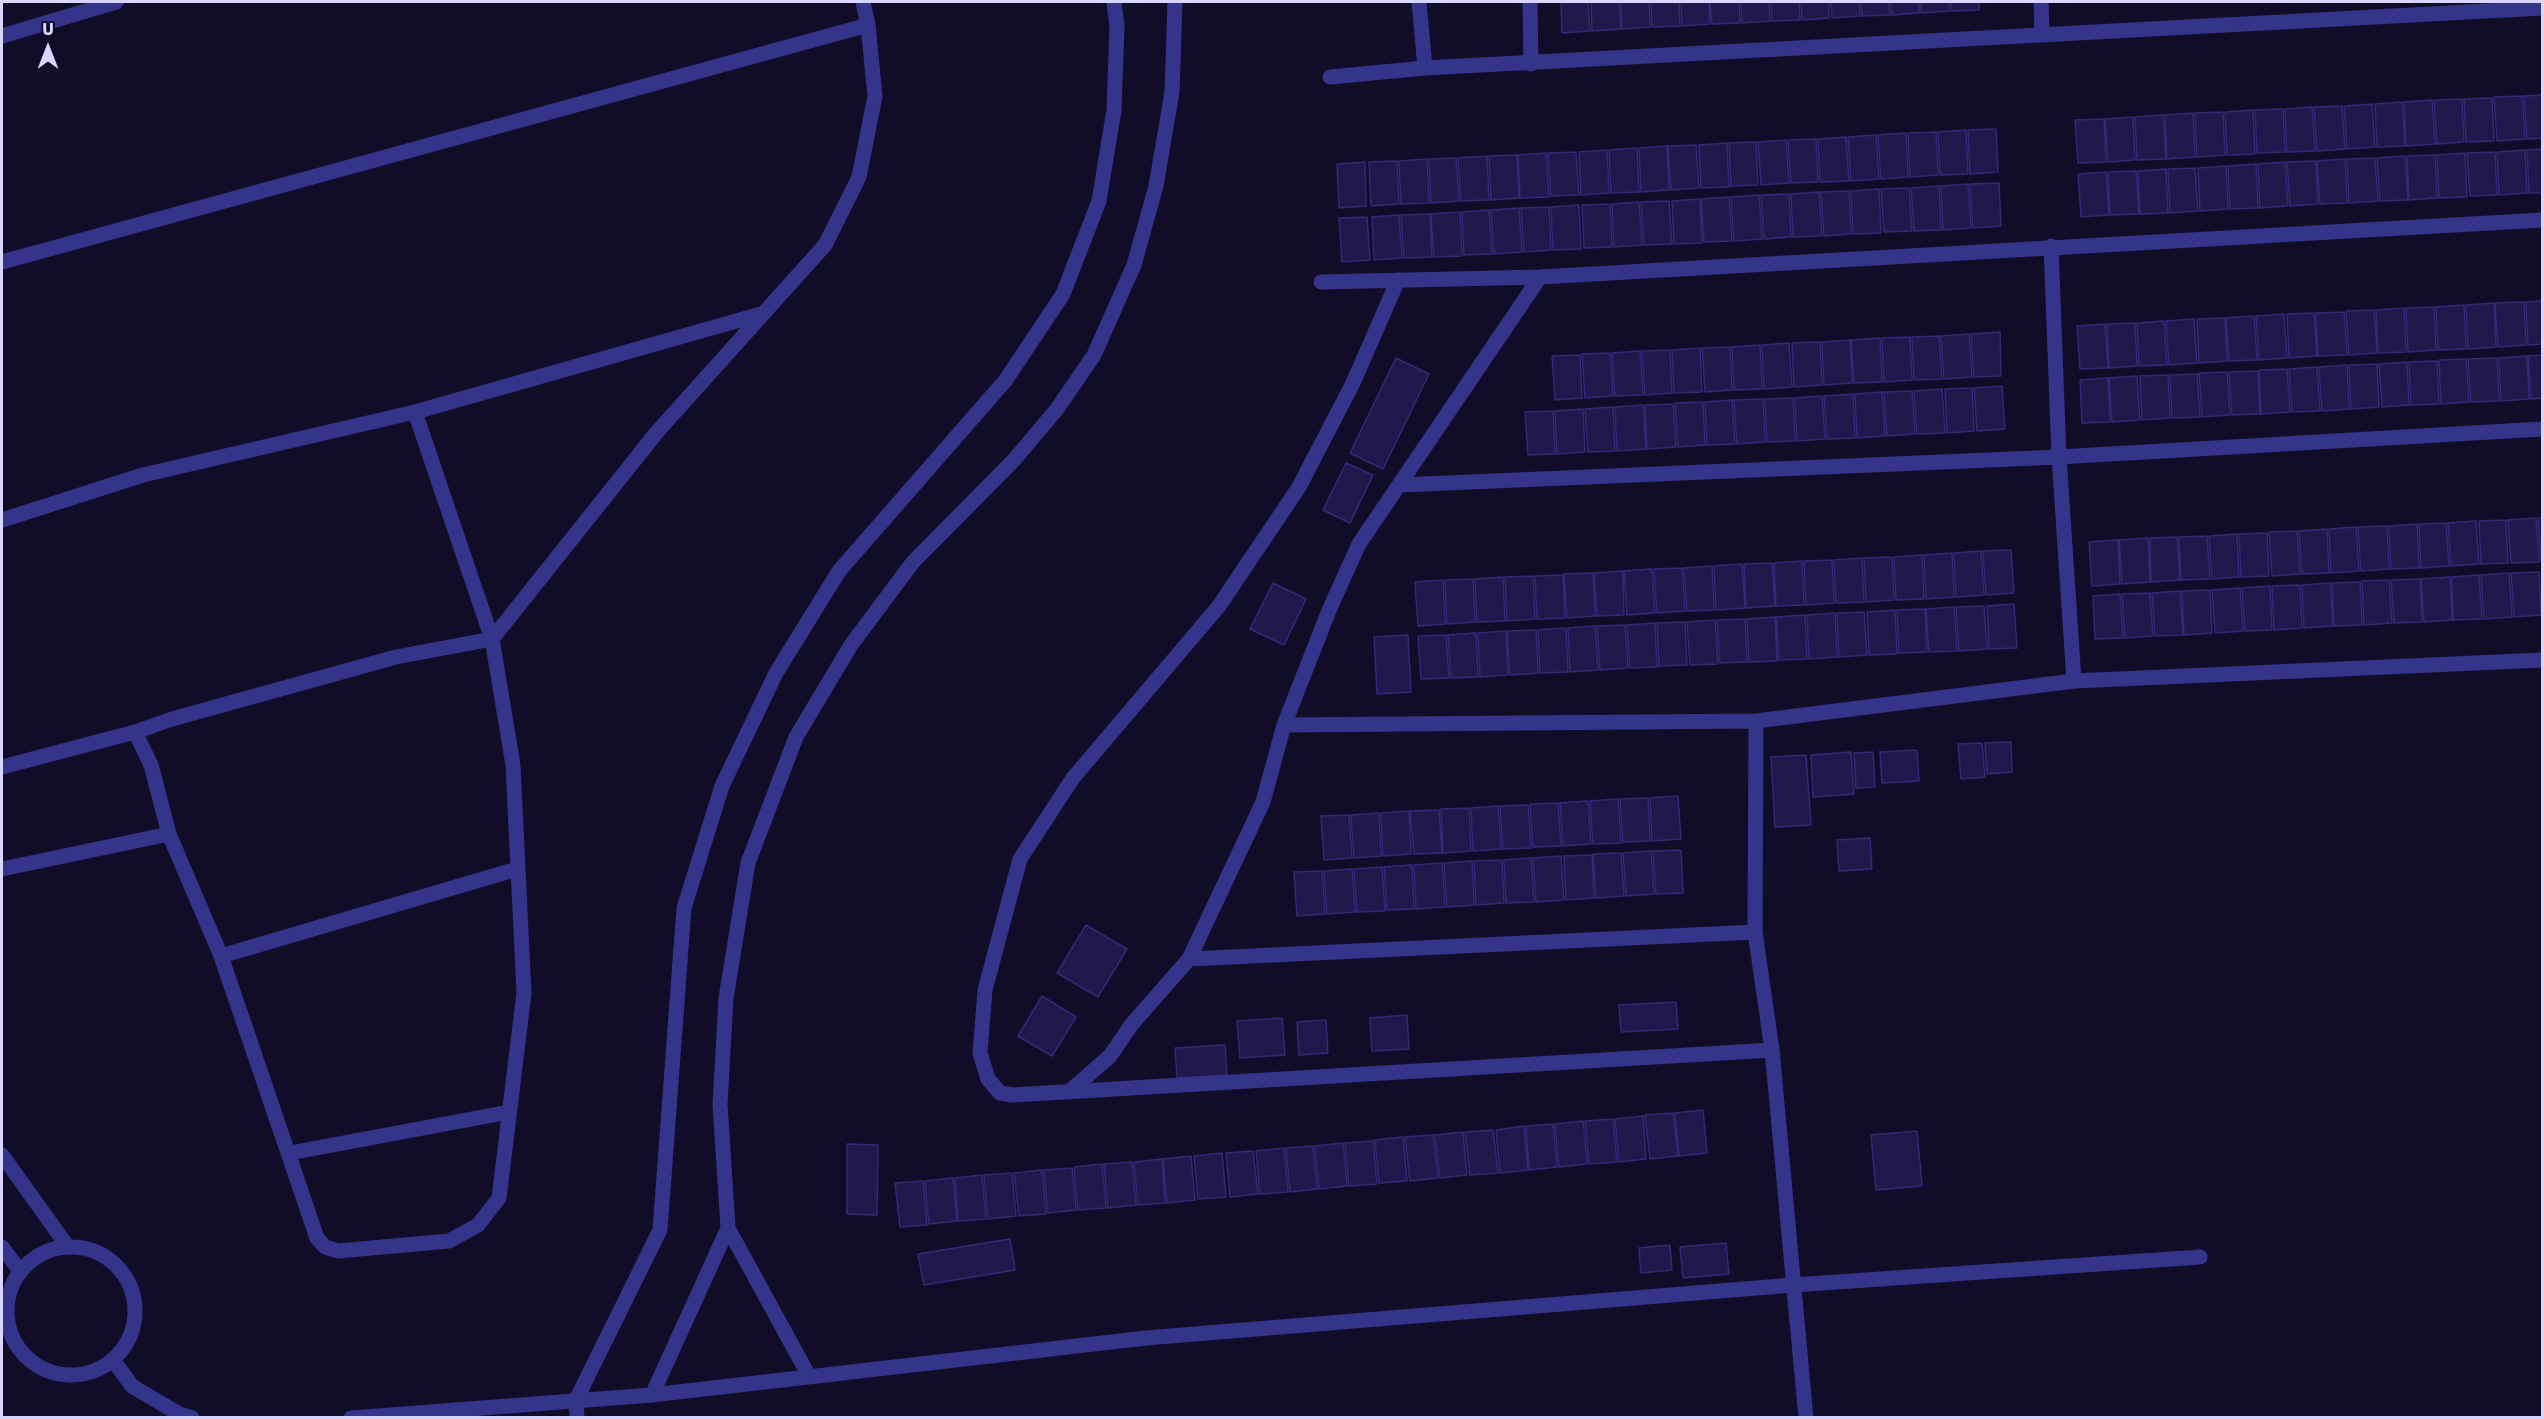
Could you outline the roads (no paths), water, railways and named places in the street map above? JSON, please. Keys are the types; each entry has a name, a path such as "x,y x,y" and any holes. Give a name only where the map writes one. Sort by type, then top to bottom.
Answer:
{"street":[{"path":"2,36 116,2"},
{"path":"2,767 135,732 172,719 396,657 492,639 657,432 825,244 859,177 875,96 868,25 863,2"},
{"path":"577,1418 576,1400 660,1230 684,908 722,786 776,674 839,571 1005,381 1063,294 1099,201 1114,110 1117,27 1114,2"},
{"path":"809,1376 728,1228 720,1104 724,1022 748,863 796,737 850,645 913,562 1014,460 1057,409 1094,355 1134,265 1156,186 1172,92 1175,2"},
{"path":"1419,2 1425,68"},
{"path":"1530,2 1531,64"},
{"path":"2041,2 2042,35"},
{"path":"1330,76 1425,68 2542,8"},
{"path":"2,262 868,25"},
{"path":"1321,282 1540,277 2051,246 2542,220"},
{"path":"2051,246 2059,457 2074,681"},
{"path":"1069,1092 1110,1056 1132,1024 1189,959 1263,802 1284,724 1330,608 1359,544 1540,277"},
{"path":"1398,280 1353,383 1299,488 1219,606 1073,778 1020,859 985,990 980,1053 988,1078 1000,1093 1013,1095 1772,1050"},
{"path":"2,520 143,474 415,412 761,314"},
{"path":"135,732 151,765 169,834 221,956 317,1238 325,1246 338,1251 449,1241 478,1225 499,1198 524,993 513,765 492,639 415,412"},
{"path":"1399,485 2059,457 2542,429"},
{"path":"1284,724 1756,721 2074,681 2542,660"},
{"path":"1756,721 1755,932 1772,1050 1806,1418"},
{"path":"2,869 169,834"},
{"path":"221,956 517,869"},
{"path":"1189,959 1755,932"},
{"path":"290,1154 509,1112"},
{"path":"2,1155 68,1246"},
{"path":"652,1395 728,1228"},
{"path":"68,1246 86,1248 117,1265 128,1280 134,1296 136,1314 133,1331 125,1347 113,1360 97,1371 78,1376 59,1375 41,1369 25,1358 14,1343 7,1316 10,1288 20,1271 33,1258 50,1250 68,1246"},
{"path":"2,1247 20,1271"},
{"path":"351,1418 652,1395 1146,1338 1793,1285 2200,1257"},
{"path":"113,1360 132,1386 179,1414 192,1418"}]}
